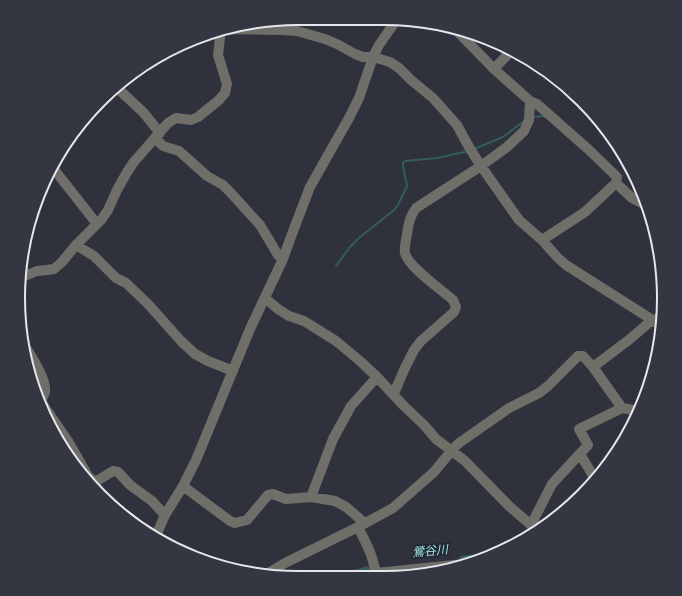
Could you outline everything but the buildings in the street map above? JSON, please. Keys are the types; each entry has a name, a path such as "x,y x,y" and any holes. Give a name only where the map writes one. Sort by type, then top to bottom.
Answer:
{"street":[{"path":"158,532 165,515 183,486 196,460 264,298 283,259 310,188 359,98 373,57 393,25"},
{"path":"248,29 297,31 325,39 363,57 373,57 390,62 399,68 433,98 457,125 471,150 519,220 542,240 566,265 656,321"},
{"path":"26,275 36,271 54,269 62,262 76,245 102,219 133,163 168,123 176,118 192,120 198,117 219,100 225,93 227,84 218,55 221,36"},
{"path":"462,36 494,69 530,101 537,104 588,149 632,198 639,202"},
{"path":"494,69 508,55"},
{"path":"120,91 143,112 163,146 179,151 207,176 223,185 230,192 260,225 278,255 283,259"},
{"path":"392,394 395,391 414,350 421,341 454,312 456,307 453,300 413,267 408,259 405,252 410,217 416,208 482,166 524,130 529,118 530,101"},
{"path":"56,172 97,224"},
{"path":"542,240 585,212 617,180"},
{"path":"76,245 94,256 116,278 126,283 195,354 233,371"},
{"path":"264,298 289,316 304,321 336,341 377,377 436,438 465,461 509,506 534,526"},
{"path":"592,367 630,339 656,323"},
{"path":"274,570 393,508 434,472 459,443 509,408 539,394 578,356 584,356 622,408"},
{"path":"31,357 44,381 45,392 43,396"},
{"path":"311,497 333,439 352,406 377,377"},
{"path":"536,525 552,484 588,445 579,429 622,408 633,410"},
{"path":"63,436 68,441 81,464"},
{"path":"580,454 593,474"},
{"path":"96,482 113,471 118,472 130,485 152,501 165,515"},
{"path":"183,486 230,521 235,523 247,520 268,495 273,494 286,499 311,497 335,501 360,519 375,571"}],"waterway":[{"path":"531,117 545,116"},
{"path":"474,149 503,137 524,121"},
{"path":"336,266 350,247 359,238 394,210 398,205 407,186 403,166 405,161 437,158 469,151"}],"water label":[{"name":"鶯谷川","path":"430,551"}]}
